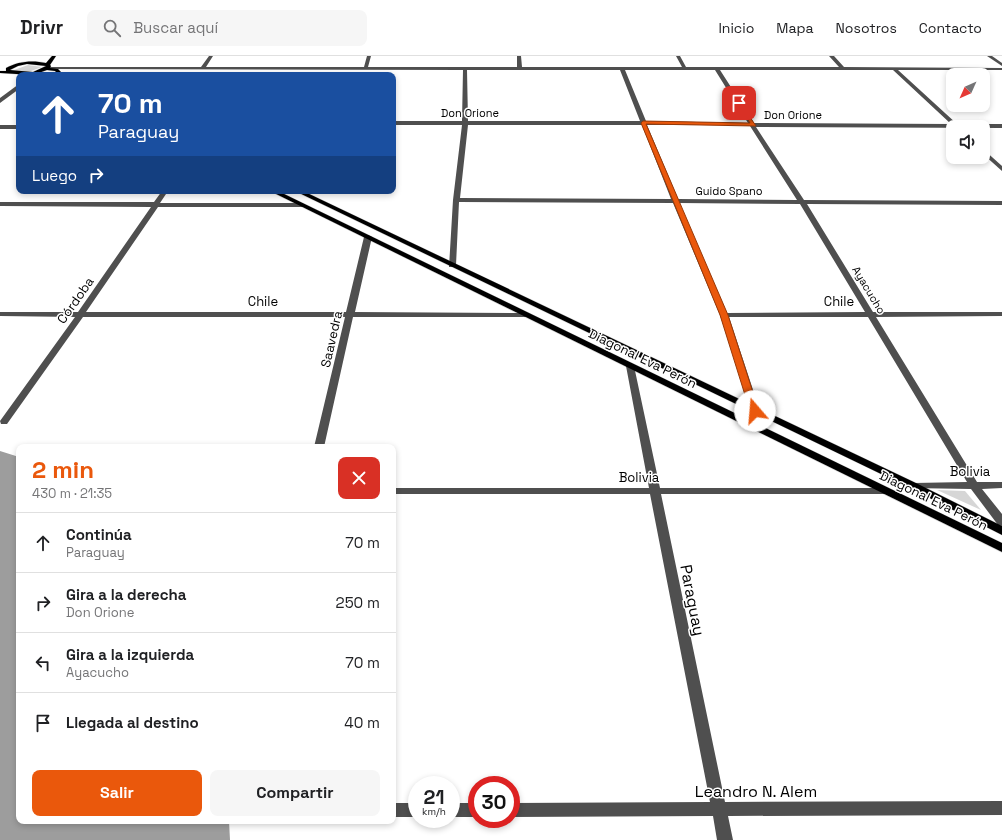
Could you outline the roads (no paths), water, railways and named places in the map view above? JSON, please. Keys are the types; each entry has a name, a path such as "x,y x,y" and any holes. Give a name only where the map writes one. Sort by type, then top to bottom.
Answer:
{"main road":[{"path":"11,73 8,69 22,64 32,56"},
{"path":"40,72 47,67 54,56"},
{"path":"4,65 22,64 47,67 58,72"},
{"path":"0,72 16,74"},
{"name":"Diagonal Eva Perón","path":"279,194 1002,548"},
{"name":"Diagonal Eva Perón","path":"304,194 914,486 1002,531"}],"street":[{"path":"203,68 212,56"},
{"path":"366,67 370,56"},
{"path":"519,56 520,69"},
{"path":"678,56 685,69"},
{"path":"831,56 843,69"},
{"path":"989,56 1002,66"},
{"path":"47,67 366,67 717,70 1002,69"},
{"path":"40,72 67,68"},
{"path":"303,72 305,68"},
{"path":"452,265 456,200 464,123 465,68"},
{"path":"622,69 675,202 724,315 755,411"},
{"path":"894,69 949,120"},
{"name":"Ayacucho","path":"717,70 754,125 802,202 974,485 1002,522"},
{"path":"0,101 16,88"},
{"name":"Don Orione","path":"396,123 738,123 754,125 946,126"},
{"name":"Don Orione","path":"990,126 1002,126"},
{"path":"0,127 16,127"},
{"path":"990,158 1002,169"},
{"name":"Córdoba","path":"4,422 163,194"},
{"name":"Guido Spano","path":"456,200 1002,203"},
{"path":"0,204 302,205"},
{"name":"Saavedra","path":"320,444 368,237"},
{"name":"Chile","path":"0,314 525,315"},
{"name":"Chile","path":"724,315 1002,314"},
{"name":"Paraguay","path":"630,366 725,840"},
{"name":"Bolivia","path":"914,486 1002,485"},
{"name":"Bolivia","path":"396,491 886,491"},
{"name":"Leandro N. Alem","path":"520,810 1002,808"},
{"path":"396,810 408,810"}]}
